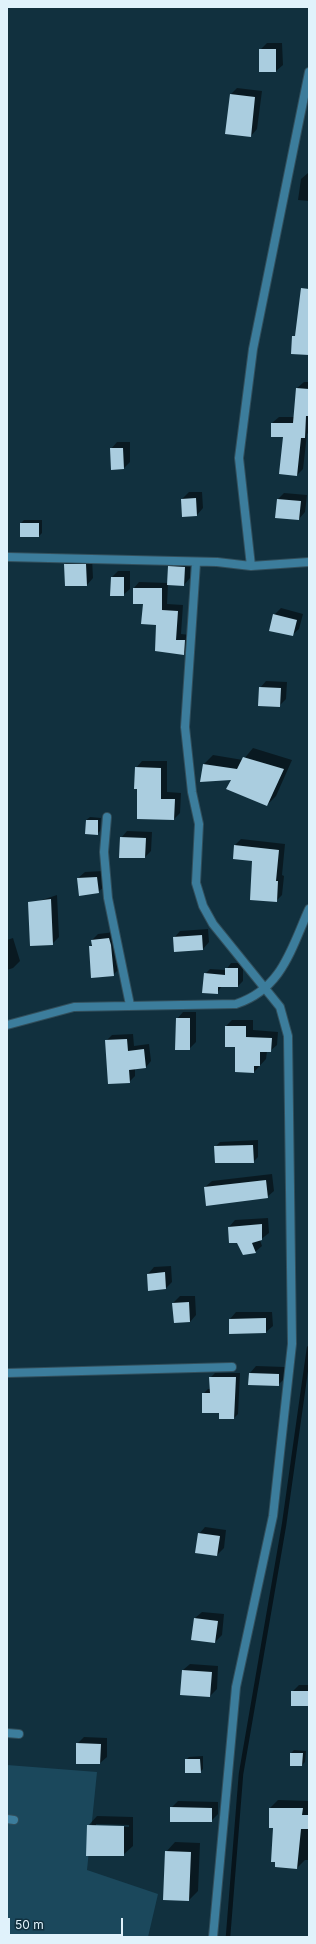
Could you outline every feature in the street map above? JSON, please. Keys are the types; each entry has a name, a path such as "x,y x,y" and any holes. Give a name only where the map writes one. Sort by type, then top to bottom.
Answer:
{"street":[{"path":"251,566 239,458 253,349 309,72"},
{"path":"7,558 196,563 217,562 236,563 251,566 309,562"},
{"path":"196,563 185,727 192,792 199,824 196,883 203,906 213,924 280,1007 288,1036 292,1344 273,1516 236,1687 213,1937"},
{"path":"107,817 104,852 108,898 130,1005"},
{"path":"7,1025 74,1007 236,1004 250,999 272,981 286,962 309,909"},
{"path":"7,1373 232,1367"},
{"path":"7,1734 19,1734"}],"shaded area":[{"path":"7,1765 97,1772 87,1870 158,1894 148,1937 7,1937"}],"building":[{"path":"259,49 276,49 276,72 259,72"},
{"path":"230,94 255,97 251,137 225,134"},
{"path":"301,288 309,289 309,355 291,354 292,336 295,336"},
{"path":"296,388 309,389 309,416 306,416 305,438 301,438 297,476 279,474 283,437 271,437 271,423 293,423"},
{"path":"110,448 123,448 124,469 111,470"},
{"path":"196,498 197,516 182,517 181,499"},
{"path":"277,499 301,501 299,520 275,518"},
{"path":"20,523 39,523 39,537 20,537"},
{"path":"64,564 86,564 87,586 65,586"},
{"path":"168,566 185,567 184,586 167,585"},
{"path":"111,577 124,577 124,596 110,596"},
{"path":"133,588 162,588 162,610 178,611 176,640 185,640 184,655 155,651 156,625 141,624 143,604 133,604"},
{"path":"273,614 297,620 293,636 269,631"},
{"path":"259,687 281,688 280,707 258,706"},
{"path":"243,757 284,769 267,806 226,789 231,780 200,782 203,764 237,769"},
{"path":"135,767 161,768 161,799 175,799 174,820 137,819 137,789 134,789"},
{"path":"86,820 98,820 98,835 85,834"},
{"path":"120,837 146,838 145,858 119,858"},
{"path":"234,845 279,850 276,881 278,881 277,902 250,900 252,861 233,859"},
{"path":"97,877 99,893 79,896 77,878"},
{"path":"51,899 53,945 30,946 28,902"},
{"path":"202,935 203,950 174,952 173,937"},
{"path":"109,938 114,976 91,978 89,946 92,946 91,940"},
{"path":"225,968 238,968 238,987 218,987 218,994 202,993 204,973 225,975"},
{"path":"176,1018 190,1018 190,1050 175,1050"},
{"path":"225,1026 246,1026 246,1037 272,1038 271,1052 260,1052 260,1066 254,1066 254,1073 235,1072 235,1047 225,1047"},
{"path":"127,1039 128,1051 144,1049 146,1068 129,1070 130,1083 108,1084 105,1040"},
{"path":"253,1145 254,1163 215,1163 214,1146"},
{"path":"266,1180 268,1198 206,1206 204,1187"},
{"path":"262,1224 262,1240 252,1243 256,1253 243,1255 237,1243 229,1243 228,1227"},
{"path":"165,1272 166,1289 148,1291 147,1274"},
{"path":"189,1302 190,1322 174,1323 172,1303"},
{"path":"266,1318 266,1333 229,1334 229,1319"},
{"path":"249,1373 279,1374 279,1386 248,1385"},
{"path":"209,1377 236,1377 234,1419 219,1419 219,1413 202,1413 202,1393 210,1393"},
{"path":"198,1533 220,1536 217,1556 195,1553"},
{"path":"194,1618 218,1621 215,1643 191,1640"},
{"path":"182,1670 212,1672 210,1697 180,1695"},
{"path":"291,1691 309,1691 309,1706 291,1706"},
{"path":"76,1743 101,1744 100,1764 76,1764"},
{"path":"290,1753 303,1753 302,1766 290,1766"},
{"path":"185,1759 200,1759 201,1773 185,1773"},
{"path":"170,1807 212,1808 212,1822 170,1822"},
{"path":"269,1808 303,1808 302,1815 308,1815 308,1829 301,1829 297,1869 275,1867 275,1862 271,1862 273,1828 269,1828"},
{"path":"87,1825 124,1826 124,1856 86,1856"},
{"path":"165,1851 191,1852 189,1901 163,1900"}],"waterway":[{"path":"228,1937 241,1774 284,1525 309,1348"}]}
